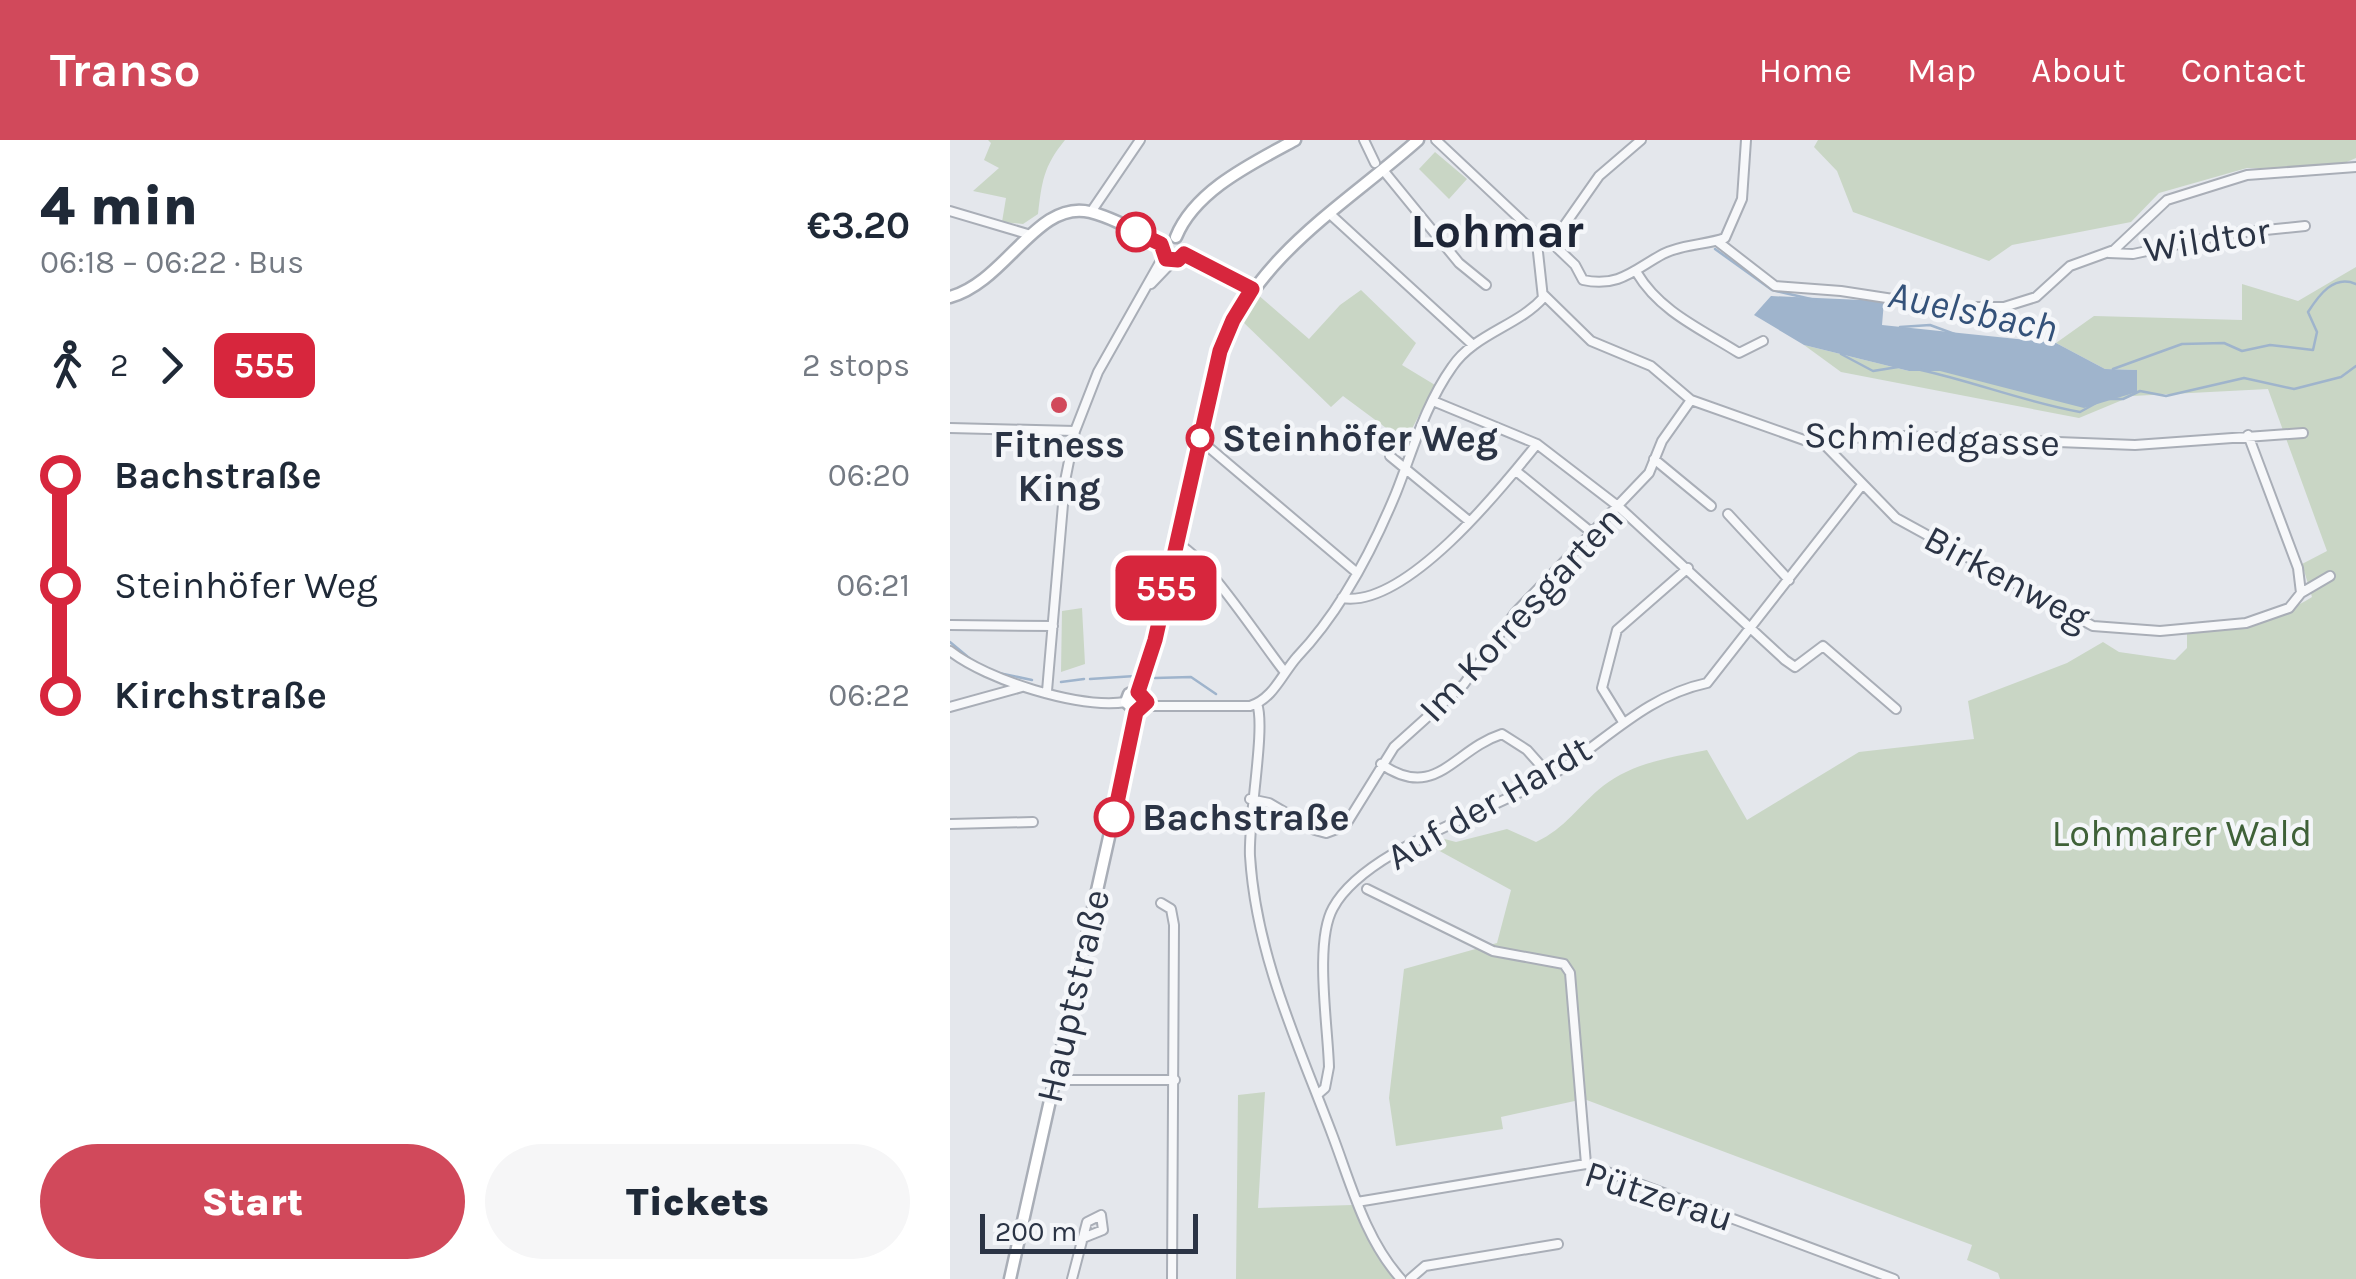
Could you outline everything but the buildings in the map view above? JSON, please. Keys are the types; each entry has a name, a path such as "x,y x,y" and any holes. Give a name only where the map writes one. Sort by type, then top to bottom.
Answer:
{"main road":[{"path":"1166,254 1188,215 1213,191 1295,140"},
{"path":"1138,692 1145,677 1220,351 1233,320 1252,289 1283,252 1379,167 1418,140"},
{"path":"950,297 992,275 1051,216 1090,212 1166,254 1184,254 1252,289"},
{"path":"1176,237 1183,242 1184,254"},
{"path":"1220,272 1237,294 1233,320"},
{"path":"1132,692 1138,692 1146,696 1141,709 1126,702 1132,692"},
{"name":"Hauptstraße","path":"1010,1279 1141,709"}],"street":[{"path":"1090,212 1140,140"},
{"path":"1364,140 1379,167 1459,264 1486,285"},
{"path":"1401,1279 1374,1240 1357,1202 1275,986 1252,884 1250,799 1261,718 1258,704 1322,630 1342,598 1452,367 1473,344 1515,320 1544,295 1540,244 1531,228 1436,140"},
{"path":"1552,243 1599,176 1640,140"},
{"path":"1540,244 1552,243 1575,264 1583,280 1609,281 1637,273 1664,254 1726,238 1742,199 1746,140"},
{"path":"1717,241 1775,286 1990,308 2036,297 2070,266 2109,253 2168,200 2247,175 2356,167"},
{"path":"950,211 1031,236"},
{"path":"1330,214 1473,344"},
{"name":"Wildtor","path":"2109,253 2134,254 2226,234 2305,226"},
{"path":"1047,691 1064,482 1075,432 1098,372 1166,254"},
{"path":"1637,273 1662,302 1709,337 1739,353 1763,341"},
{"name":"Schmiedgasse","path":"1544,295 1590,341 1652,366 1691,400 1822,442 1899,436 2136,445 2303,432"},
{"name":"Im Korresgarten","path":"1250,799 1269,803 1315,830 1337,830 1352,818 1380,764 1464,684 1515,612 1649,473 1691,400"},
{"path":"1433,401 1537,444 1620,507 1795,667 1823,646 1896,709"},
{"path":"950,428 1075,432"},
{"path":"2248,435 2298,568 2301,594"},
{"name":"Birkenweg","path":"1822,442 1896,518 1944,548 2102,628 2160,631 2246,623 2289,608 2301,594 2330,576"},
{"path":"1199,444 1206,445 1356,572"},
{"path":"1342,598 1393,587 1470,522 1537,444"},
{"path":"1390,456 1470,522"},
{"path":"1654,459 1711,506"},
{"path":"1516,471 1591,532"},
{"name":"Auf der Hardt","path":"1317,1095 1325,1088 1329,1067 1325,931 1344,893 1441,827 1550,777 1622,722 1673,690 1708,682 1862,486"},
{"path":"1728,514 1789,580"},
{"path":"1176,544 1188,547 1207,568 1284,670"},
{"path":"1622,722 1602,688 1616,630 1688,568"},
{"path":"950,625 1053,626"},
{"path":"950,651 978,672 1022,686 1100,702 1126,702"},
{"path":"950,707 1022,686"},
{"path":"1141,709 1258,704"},
{"name":"Im Korresgarten","path":"1380,764 1402,778 1425,778 1502,734 1527,750 1550,777"},
{"path":"950,824 1033,822"},
{"path":"1367,890 1493,951 1564,964 1570,974 1586,1164"},
{"path":"1161,903 1173,914 1172,1279"},
{"path":"1054,1080 1175,1080"},
{"name":"Pützerau","path":"1357,1202 1586,1164 1894,1279"},
{"path":"1072,1279 1083,1238"},
{"path":"1410,1279 1424,1266 1558,1244"}],"green space":[{"path":"988,140 1065,140 1045,175 1038,214 1023,224 1002,222 1006,198 973,191 999,168 984,160 991,143"},
{"path":"1818,140 2356,140 2356,158 2326,171 2247,168 2159,193 2131,222 2012,245 1989,261 1853,212 1837,171 1814,147"},
{"path":"1435,152 1467,179 1449,199 1419,169"},
{"name":"Lohmarer Wald","path":"2356,267 2356,1279 2000,1279 1998,1273 1967,1260 1972,1245 1584,1099 1501,1117 1503,1129 1396,1146 1389,1098 1404,969 1497,943 1511,890 1425,843 1437,837 1456,842 1507,829 1536,842 1556,830 1614,778 1653,762 1707,750 1747,820 1859,752 1974,739 1968,701 2067,663 2103,642 2119,652 2175,660 2187,648 2187,632 2252,623 2312,597 2302,564 2327,551 2268,389 2132,396 2079,418 1841,372 1804,345 1909,371 2137,370 2105,369 2056,343 2094,316 2242,320 2242,284 2298,301"},
{"path":"1361,290 1416,343 1402,365 1435,385 1405,442 1343,396 1331,407 1242,321 1257,294 1309,339 1340,305"},
{"path":"1082,608 1085,664 1061,672 1062,611"},
{"path":"1265,1092 1258,1208 1352,1205 1395,1279 1236,1279 1238,1095"}],"water":[{"path":"1771,296 1884,301 1882,325 2056,343 2105,369 2137,370 2137,392 2084,408 1940,371 1909,371 1804,345 1754,315"}],"waterway":[{"name":"Auelsbach","path":"1715,249 1772,290 1815,300"},
{"name":"Auelsbach","path":"2113,369 2182,344 2224,343 2242,351 2270,345 2313,350 2317,332 2308,312 2334,284 2356,284"},
{"name":"Auelsbach","path":"1900,327 1930,325 1960,336"},
{"path":"1841,354 1873,371 1898,367"},
{"path":"2110,399 2123,399 2140,391 2166,396 2244,378 2294,389 2341,377 2356,366"},
{"path":"1921,370 2080,412 2098,402"},
{"name":"Auelsbach","path":"950,642 974,662"},
{"name":"Auelsbach","path":"994,672 1032,680"},
{"name":"Auelsbach","path":"1090,679 1135,676"},
{"name":"Auelsbach","path":"1155,678 1191,677 1216,694"},
{"name":"Auelsbach","path":"1061,682 1084,679"}],"bus line":[{"name":"555","path":"1114,817 1136,712 1142,711 1147,702 1146,696 1138,692 1155,640 1220,351 1252,289 1184,254 1173,262 1166,259 1160,251 1161,244 1136,232"}],"place":[{"name":"Fitness King","path":"1059,405"},
{"name":"Steinhöfer Weg","path":"1200,438"},
{"name":"Bachstraße","path":"1114,817"}],"district":[{"name":"Lohmar","path":"1497,231"}]}
